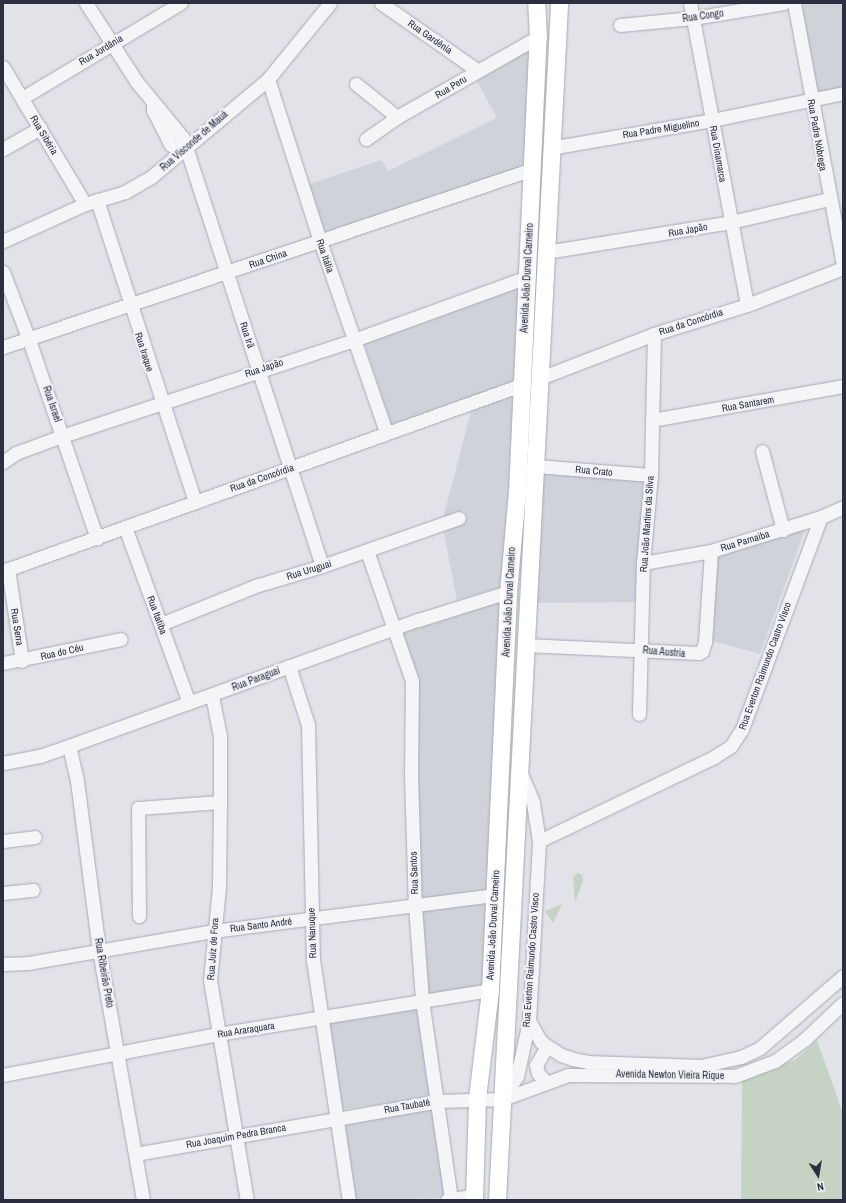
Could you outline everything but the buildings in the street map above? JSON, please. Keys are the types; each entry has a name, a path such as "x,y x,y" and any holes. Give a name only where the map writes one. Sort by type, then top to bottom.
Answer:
{"main road":[{"name":"Avenida João Durval Carneiro","path":"474,1198 477,1098 490,990 508,592 516,492 527,277 538,37 535,3"},
{"name":"Avenida João Durval Carneiro","path":"497,1200 524,645 536,466 550,148 559,3"}],"street":[{"name":"Rua Irã","path":"86,3 153,105 164,112 183,138 185,151 322,566"},
{"name":"Rua Jordânia","path":"22,98 111,43 181,3"},
{"name":"Rua Visconde de Mauá","path":"3,241 91,202 125,192 139,184 185,151 268,78 330,3"},
{"name":"Rua Gardênia","path":"381,3 478,71"},
{"name":"Rua Dinamarca","path":"690,3 747,304"},
{"name":"Rua Congo","path":"620,25 693,18 784,3"},
{"name":"Rua Padre Nóbrega","path":"794,3 829,199 843,267"},
{"name":"Rua Peru","path":"366,139 397,117 538,37"},
{"name":"Rua Sibéria","path":"3,67 40,128 91,202"},
{"name":"Rua Itália","path":"268,78 320,241 386,432"},
{"path":"356,84 397,117"},
{"name":"Rua Padre Miguelino","path":"550,148 712,120 843,93"},
{"path":"3,149 40,128"},
{"name":"Rua China","path":"3,347 28,337 320,241 532,169"},
{"name":"Rua Japão","path":"546,252 731,222 829,199"},
{"name":"Rua Iraque","path":"91,202 129,304 160,402 195,502"},
{"name":"Rua da Concórdia","path":"540,378 654,334 747,304 843,267"},
{"name":"Rua Israel","path":"3,272 28,337 97,538"},
{"name":"Rua Japão","path":"3,462 16,454 62,436 160,402 354,340 527,277"},
{"name":"Rua João Martins da Silva","path":"639,714 643,563 651,475 654,334"},
{"name":"Rua da Concórdia","path":"6,570 289,469 386,432 521,385"},
{"name":"Rua Santarem","path":"652,420 843,386"},
{"path":"762,451 783,530"},
{"name":"Rua Crato","path":"536,466 651,475"},
{"name":"Rua Parnaiba","path":"643,563 711,551 783,530 821,517 843,507"},
{"name":"Rua Everton Raimundo Castro Visco","path":"539,841 714,757 731,746 742,729 821,517"},
{"name":"Rua Uruguai","path":"161,624 255,586 367,551 458,518"},
{"name":"Rua Itatiba","path":"125,527 161,624 188,703"},
{"name":"Rua Santos","path":"367,551 396,629 412,681 411,775 415,906 422,1000 438,1101 450,1200"},
{"name":"Rua Austria","path":"524,645 693,654 702,651 706,642 711,551"},
{"name":"Rua Serra","path":"6,570 22,661"},
{"name":"Rua Paraguai","path":"3,763 40,756 188,703 212,696 289,666 432,615 508,592"},
{"name":"Rua do Céu","path":"3,663 22,661 121,639"},
{"name":"Rua Nanuque","path":"289,666 308,725 313,960 349,1200"},
{"name":"Rua Juiz de Fora","path":"212,696 220,736 220,802 219,887 213,931 210,980 247,1200"},
{"name":"Rua Ribeirão Preto","path":"69,746 77,781 99,950 143,1200"},
{"name":"Rua Everton Raimundo Castro Visco","path":"503,1098 517,1076 529,1021 539,841 533,802 519,770"},
{"path":"139,916 138,808 220,802"},
{"path":"3,841 35,837"},
{"path":"3,893 33,890"},
{"name":"Rua Santo André","path":"3,964 28,963 213,931 495,895"},
{"name":"Avenida Newton Vieira Rique","path":"529,1021 536,1035 547,1047 560,1055 588,1062 695,1066 722,1062 760,1048 826,989 843,976"},
{"path":"826,989 842,1004"},
{"name":"Rua Araraquara","path":"3,1075 218,1034 321,1019 422,1000 490,990"},
{"name":"Avenida Newton Vieira Rique","path":"477,1098 503,1098 568,1075 587,1073 735,1076 775,1061 805,1039 842,1004"},
{"path":"546,1082 538,1073 536,1065 547,1047"},
{"name":"Rua Taubaté","path":"337,1118 438,1101 477,1098"},
{"name":"Rua Joaquim Pedra Branca","path":"135,1154 337,1118"},
{"path":"450,1200 474,1198"}],"shaded area":[{"path":"798,3 843,3 843,89 813,95"},
{"path":"531,46 530,162 517,171 322,238 307,185 381,160 388,171 497,118 477,81"},
{"path":"519,285 517,381 391,425 364,342"},
{"path":"514,395 502,587 457,600 443,529 466,520 464,510 442,522 473,404"},
{"path":"539,470 646,479 635,602 537,603"},
{"path":"806,527 760,654 713,641 716,560 722,553"},
{"path":"506,595 492,893 418,904 415,674 398,630"},
{"path":"490,901 486,985 426,996 420,912"},
{"path":"420,1004 432,1098 333,1110 322,1016"},
{"path":"433,1106 448,1198 353,1200 342,1121"}],"green space":[{"path":"578,873 582,875 583,881 575,902 573,877"},
{"path":"562,904 553,923 545,911"},
{"path":"817,1040 843,1114 843,1200 741,1200 742,1081 796,1059"}]}
